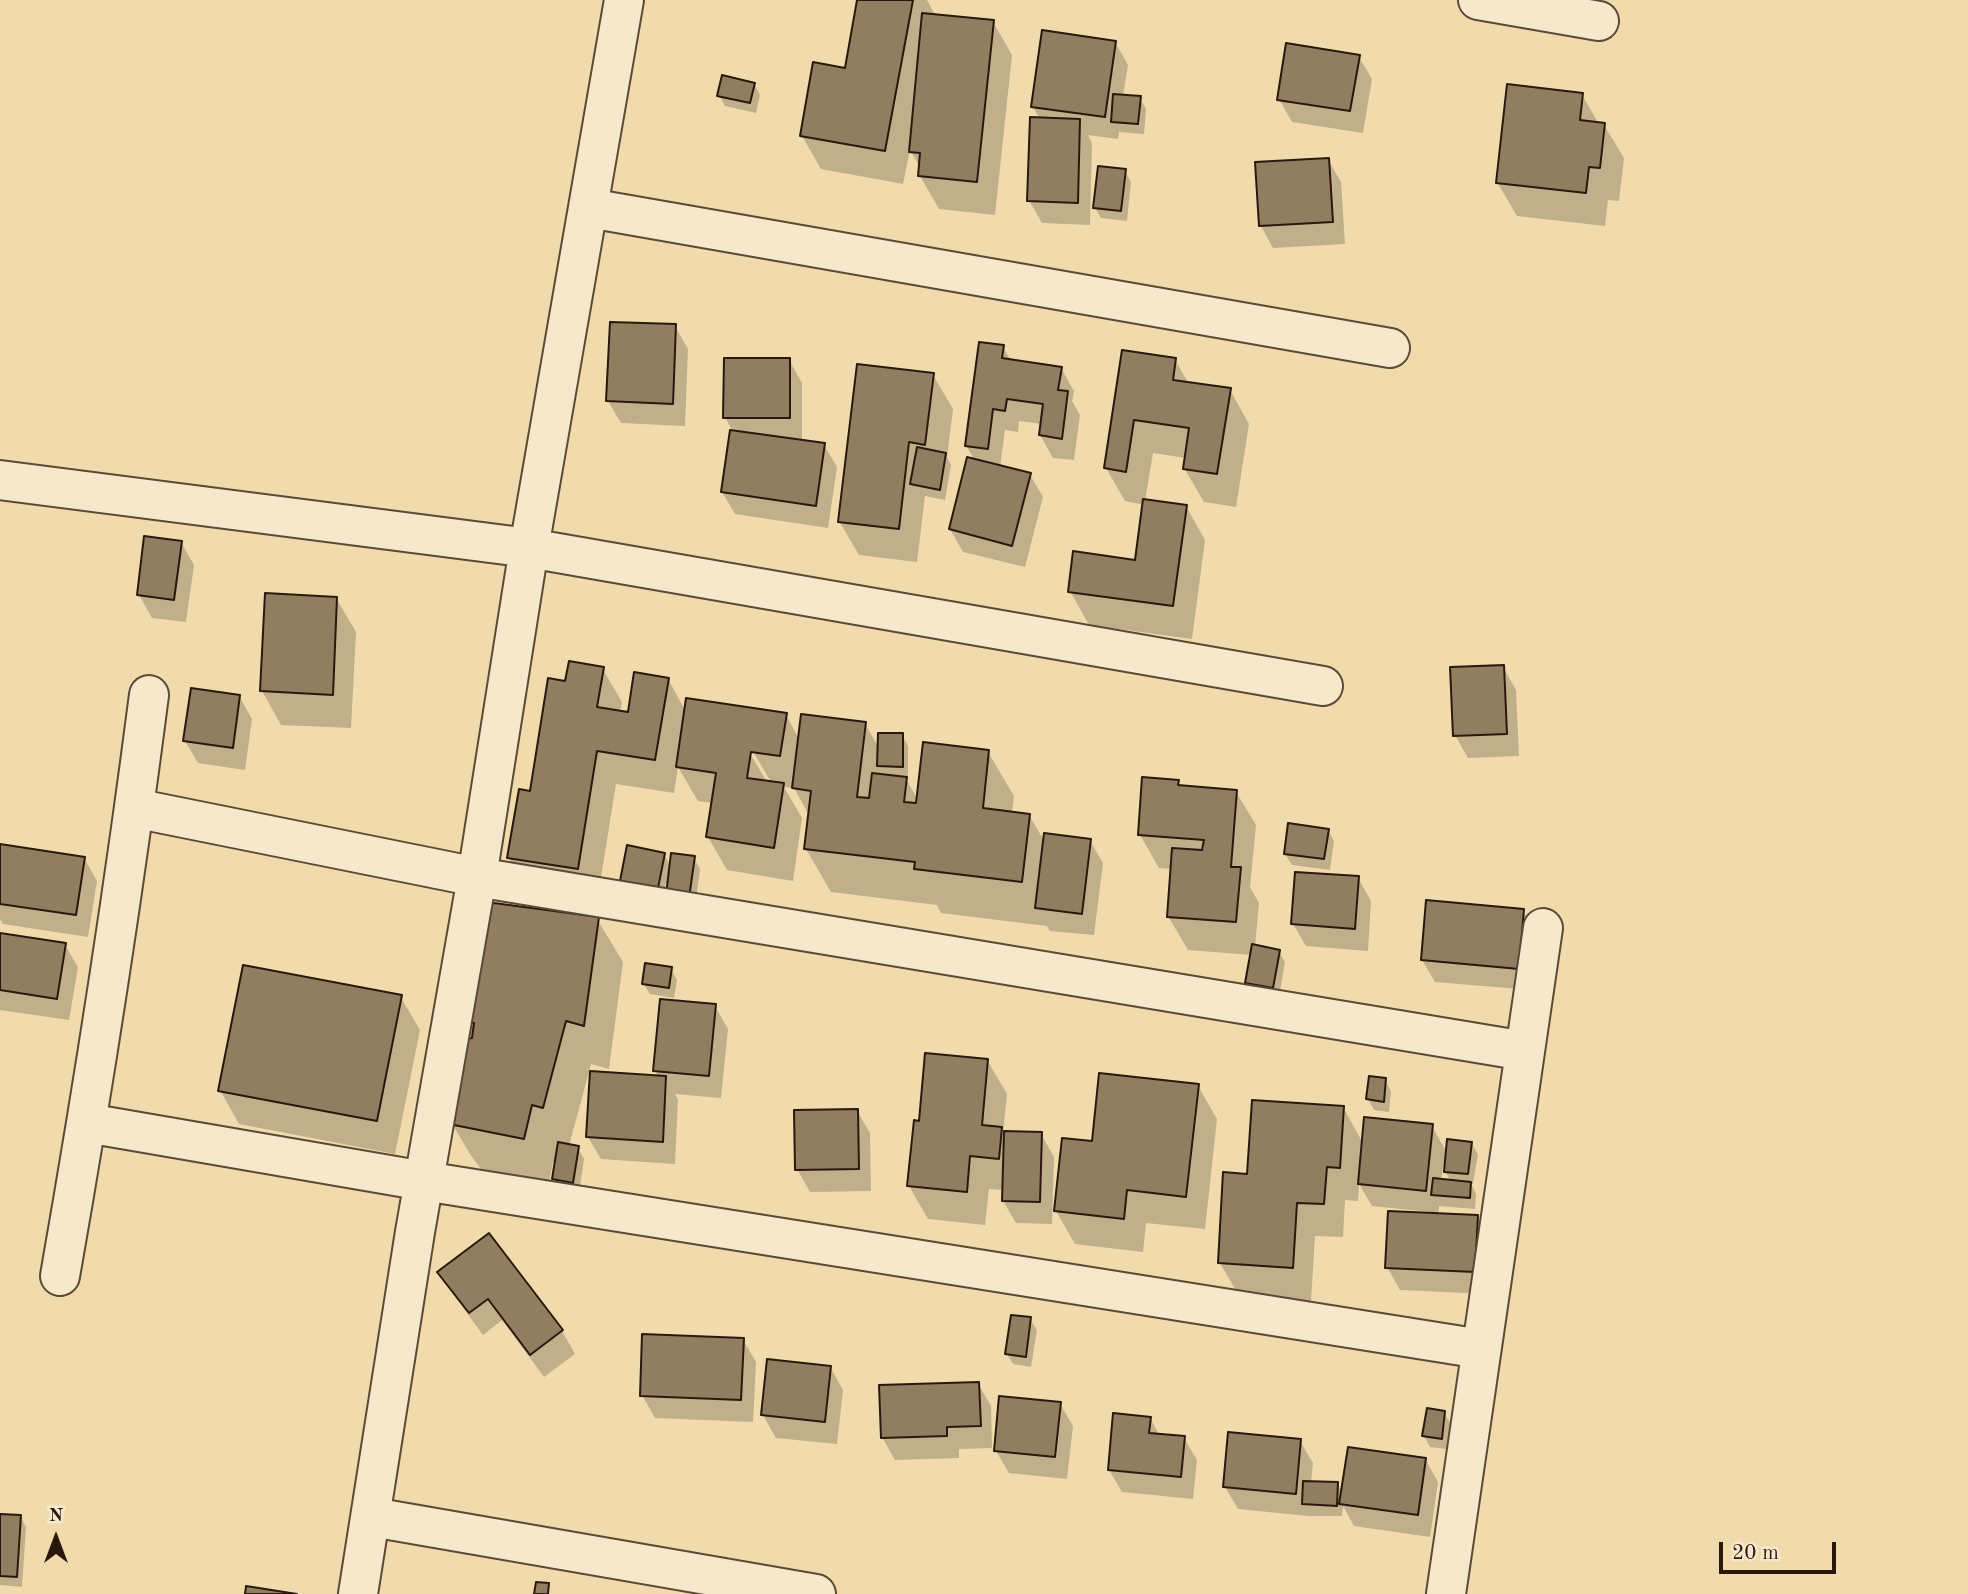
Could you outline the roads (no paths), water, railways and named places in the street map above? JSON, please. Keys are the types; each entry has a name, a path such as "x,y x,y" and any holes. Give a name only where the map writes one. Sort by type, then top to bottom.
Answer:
{"street":[{"path":"358,1594 529,548 624,0"},
{"path":"1478,0 1599,20"},
{"path":"589,208 1390,348"},
{"path":"0,480 529,548 1323,686"},
{"path":"60,1276 87,1123 149,695"},
{"path":"134,808 477,877 1525,1051"},
{"path":"1446,1594 1543,928"},
{"path":"87,1123 424,1181 1481,1349"},
{"path":"372,1517 816,1594"}]}
